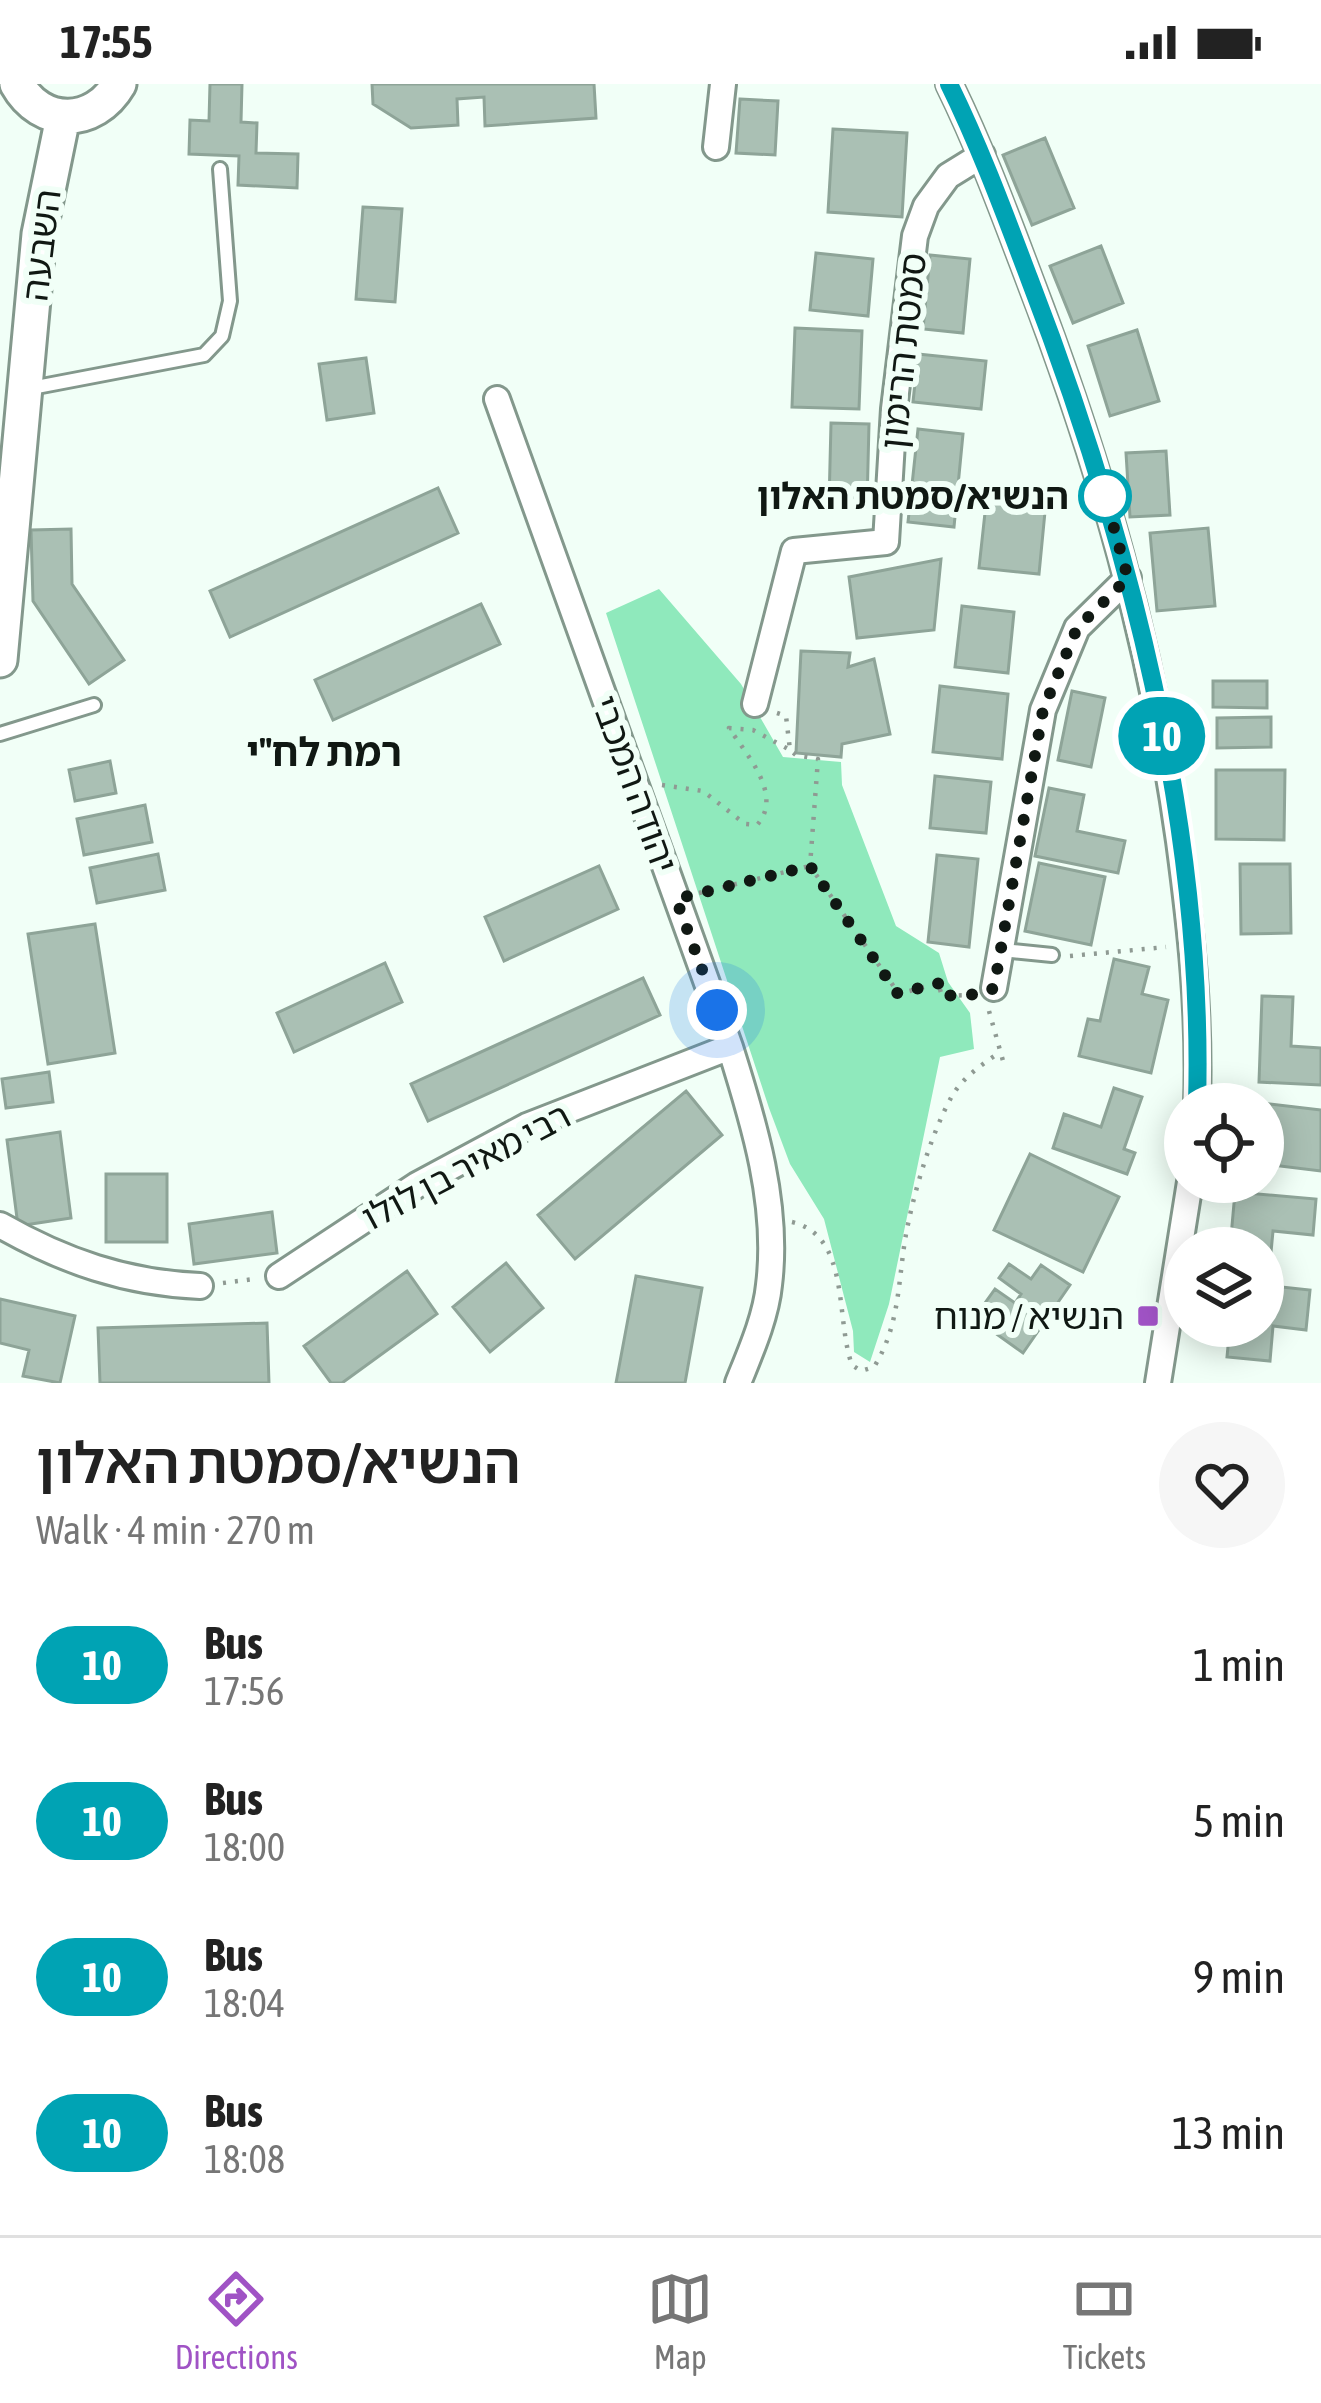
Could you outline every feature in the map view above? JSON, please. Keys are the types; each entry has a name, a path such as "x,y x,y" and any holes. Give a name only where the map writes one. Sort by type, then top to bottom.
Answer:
{"main road":[{"path":"17,84 37,108 62,117 77,117 103,105 119,84"},
{"name":"השבעה","path":"0,660 39,234 62,117"}],"street":[{"path":"716,147 723,84"},
{"path":"949,84 982,155 1087,434 1149,656 1193,944 1200,1022 1198,1083"},
{"name":"סמטת הרימון","path":"754,704 794,551 886,542 894,409 915,236 926,206 948,176 982,155"},
{"name":"יהודה המכבי","path":"497,399 730,1047 758,1138 769,1219 770,1287 738,1383"},
{"path":"994,988 1043,710 1077,628 1128,578"},
{"name":"רבי מאיר בן לולו","path":"278,1276 417,1185 526,1126 730,1047"},
{"path":"1158,1383 1187,1203"},
{"path":"0,1225 87,1268 156,1285 200,1286"}],"lane":[{"path":"25,389 204,355 222,337 230,301 220,169"},
{"path":"0,734 94,705"},
{"path":"1001,950 1052,955"}],"path":[{"path":"754,704 786,716 790,750"},
{"path":"634,781 703,791 745,824 757,825 767,802 763,781 729,728 753,730 796,755 818,759 810,866 898,994 938,983 942,996 984,994 1005,1068"},
{"path":"676,899 810,866"},
{"path":"1052,955 1096,956 1193,944"},
{"path":"769,1219 814,1228 834,1266 852,1365 861,1371 874,1367 890,1336 910,1220 948,1106 971,1073 1000,1052"},
{"path":"200,1286 278,1276"}],"green space":[{"path":"659,589 741,684 783,757 841,762 842,785 896,926 939,953 948,982 970,1013 974,1049 940,1057 889,1304 870,1362 854,1352 853,1331 824,1219 790,1164 769,1108 606,613"}],"building":[{"path":"210,84 242,84 241,122 257,123 256,153 298,154 297,188 238,185 239,156 189,154 190,120 209,121"},
{"path":"372,84 594,84 596,118 485,126 484,97 457,99 458,125 411,128 373,104"},
{"path":"740,99 778,101 775,155 736,153"},
{"path":"833,129 907,133 902,217 828,212"},
{"path":"1045,138 1074,208 1032,225 1003,155"},
{"path":"363,207 402,209 395,302 356,299"},
{"path":"1101,246 1123,303 1073,323 1050,266"},
{"path":"816,253 873,259 868,316 810,310"},
{"path":"930,255 970,259 963,333 923,329"},
{"path":"795,328 862,331 859,409 792,407"},
{"path":"1137,330 1159,401 1110,416 1088,346"},
{"path":"918,354 986,361 981,409 913,402"},
{"path":"366,358 374,413 327,420 319,364"},
{"path":"831,423 869,424 867,505 829,504"},
{"path":"918,429 963,434 954,527 908,522"},
{"path":"1166,451 1170,515 1130,517 1126,453"},
{"path":"988,485 1047,491 1039,574 979,568"},
{"path":"438,488 458,533 230,637 210,591"},
{"path":"1208,528 1215,606 1157,611 1150,533"},
{"path":"71,529 72,584 124,660 89,684 33,601 31,530"},
{"path":"941,559 934,630 857,638 849,577"},
{"path":"481,604 500,644 333,720 315,680"},
{"path":"962,606 1014,612 1008,673 955,667"},
{"path":"801,651 850,653 848,667 874,659 890,734 842,744 841,757 796,753"},
{"path":"1213,681 1267,681 1267,708 1213,707"},
{"path":"940,686 1008,694 1002,759 933,752"},
{"path":"1072,691 1105,698 1091,767 1058,760"},
{"path":"1271,717 1271,747 1217,748 1217,718"},
{"path":"110,761 116,793 75,801 69,770"},
{"path":"1216,770 1285,770 1284,840 1216,839"},
{"path":"935,776 991,782 986,833 930,828"},
{"path":"1049,788 1084,795 1077,831 1125,841 1118,873 1035,856"},
{"path":"145,805 152,842 84,855 77,819"},
{"path":"158,854 165,890 97,903 90,868"},
{"path":"937,855 978,859 969,947 928,942"},
{"path":"1039,863 1105,877 1091,945 1025,931"},
{"path":"1240,864 1290,864 1291,933 1241,934"},
{"path":"599,866 618,909 504,961 485,917"},
{"path":"95,924 115,1053 48,1064 28,934"},
{"path":"1114,959 1149,967 1142,994 1168,1000 1151,1073 1079,1056 1088,1019 1100,1021"},
{"path":"385,963 402,1002 294,1052 277,1013"},
{"path":"643,978 660,1015 428,1121 411,1084"},
{"path":"1262,996 1293,997 1291,1046 1321,1048 1321,1085 1259,1082"},
{"path":"49,1072 53,1102 6,1108 2,1079"},
{"path":"1114,1088 1142,1097 1124,1149 1135,1153 1127,1174 1053,1148 1064,1114 1101,1127"},
{"path":"686,1091 722,1135 575,1259 538,1215"},
{"path":"1284,1106 1321,1110 1321,1171 1284,1167"},
{"path":"60,1132 71,1218 18,1226 7,1140"},
{"path":"1030,1154 1119,1197 1083,1272 994,1230"},
{"path":"106,1174 167,1174 167,1242 106,1242"},
{"path":"1284,1196 1316,1199 1313,1235 1284,1232 1284,1227 1232,1227 1234,1203 1284,1203"},
{"path":"272,1212 277,1253 194,1264 189,1224"},
{"path":"506,1263 543,1308 490,1352 453,1307"},
{"path":"1009,1264 1031,1279 1041,1265 1070,1285 1023,1353 995,1333 1001,1325 980,1310 995,1289 1015,1303 1021,1294 999,1278"},
{"path":"407,1271 437,1314 342,1383 331,1383 304,1346"},
{"path":"636,1276 702,1288 685,1383 616,1383"},
{"path":"1284,1287 1310,1290 1306,1330 1284,1327"},
{"path":"0,1299 75,1316 60,1383 23,1376 29,1350 0,1343"},
{"path":"267,1323 269,1383 100,1383 98,1328"},
{"path":"1228,1347 1271,1347 1270,1361 1227,1357"}],"bus line":[{"name":"10","path":"949,84 982,155 1087,434 1149,656 1193,944 1200,1022 1198,1083"}],"place":[{"name":"הנשיא/סמטת האלון","path":"1105,496"},
{"name":"הנשיא / מנוח","path":"1148,1316"}],"district":[{"name":"רמת לח\"י","path":"324,752"}],"route":[{"path":"717,1010 676,899 810,866 898,994 938,983 942,996 984,994 994,988 1043,710 1077,628 1128,578 1105,496"}]}
